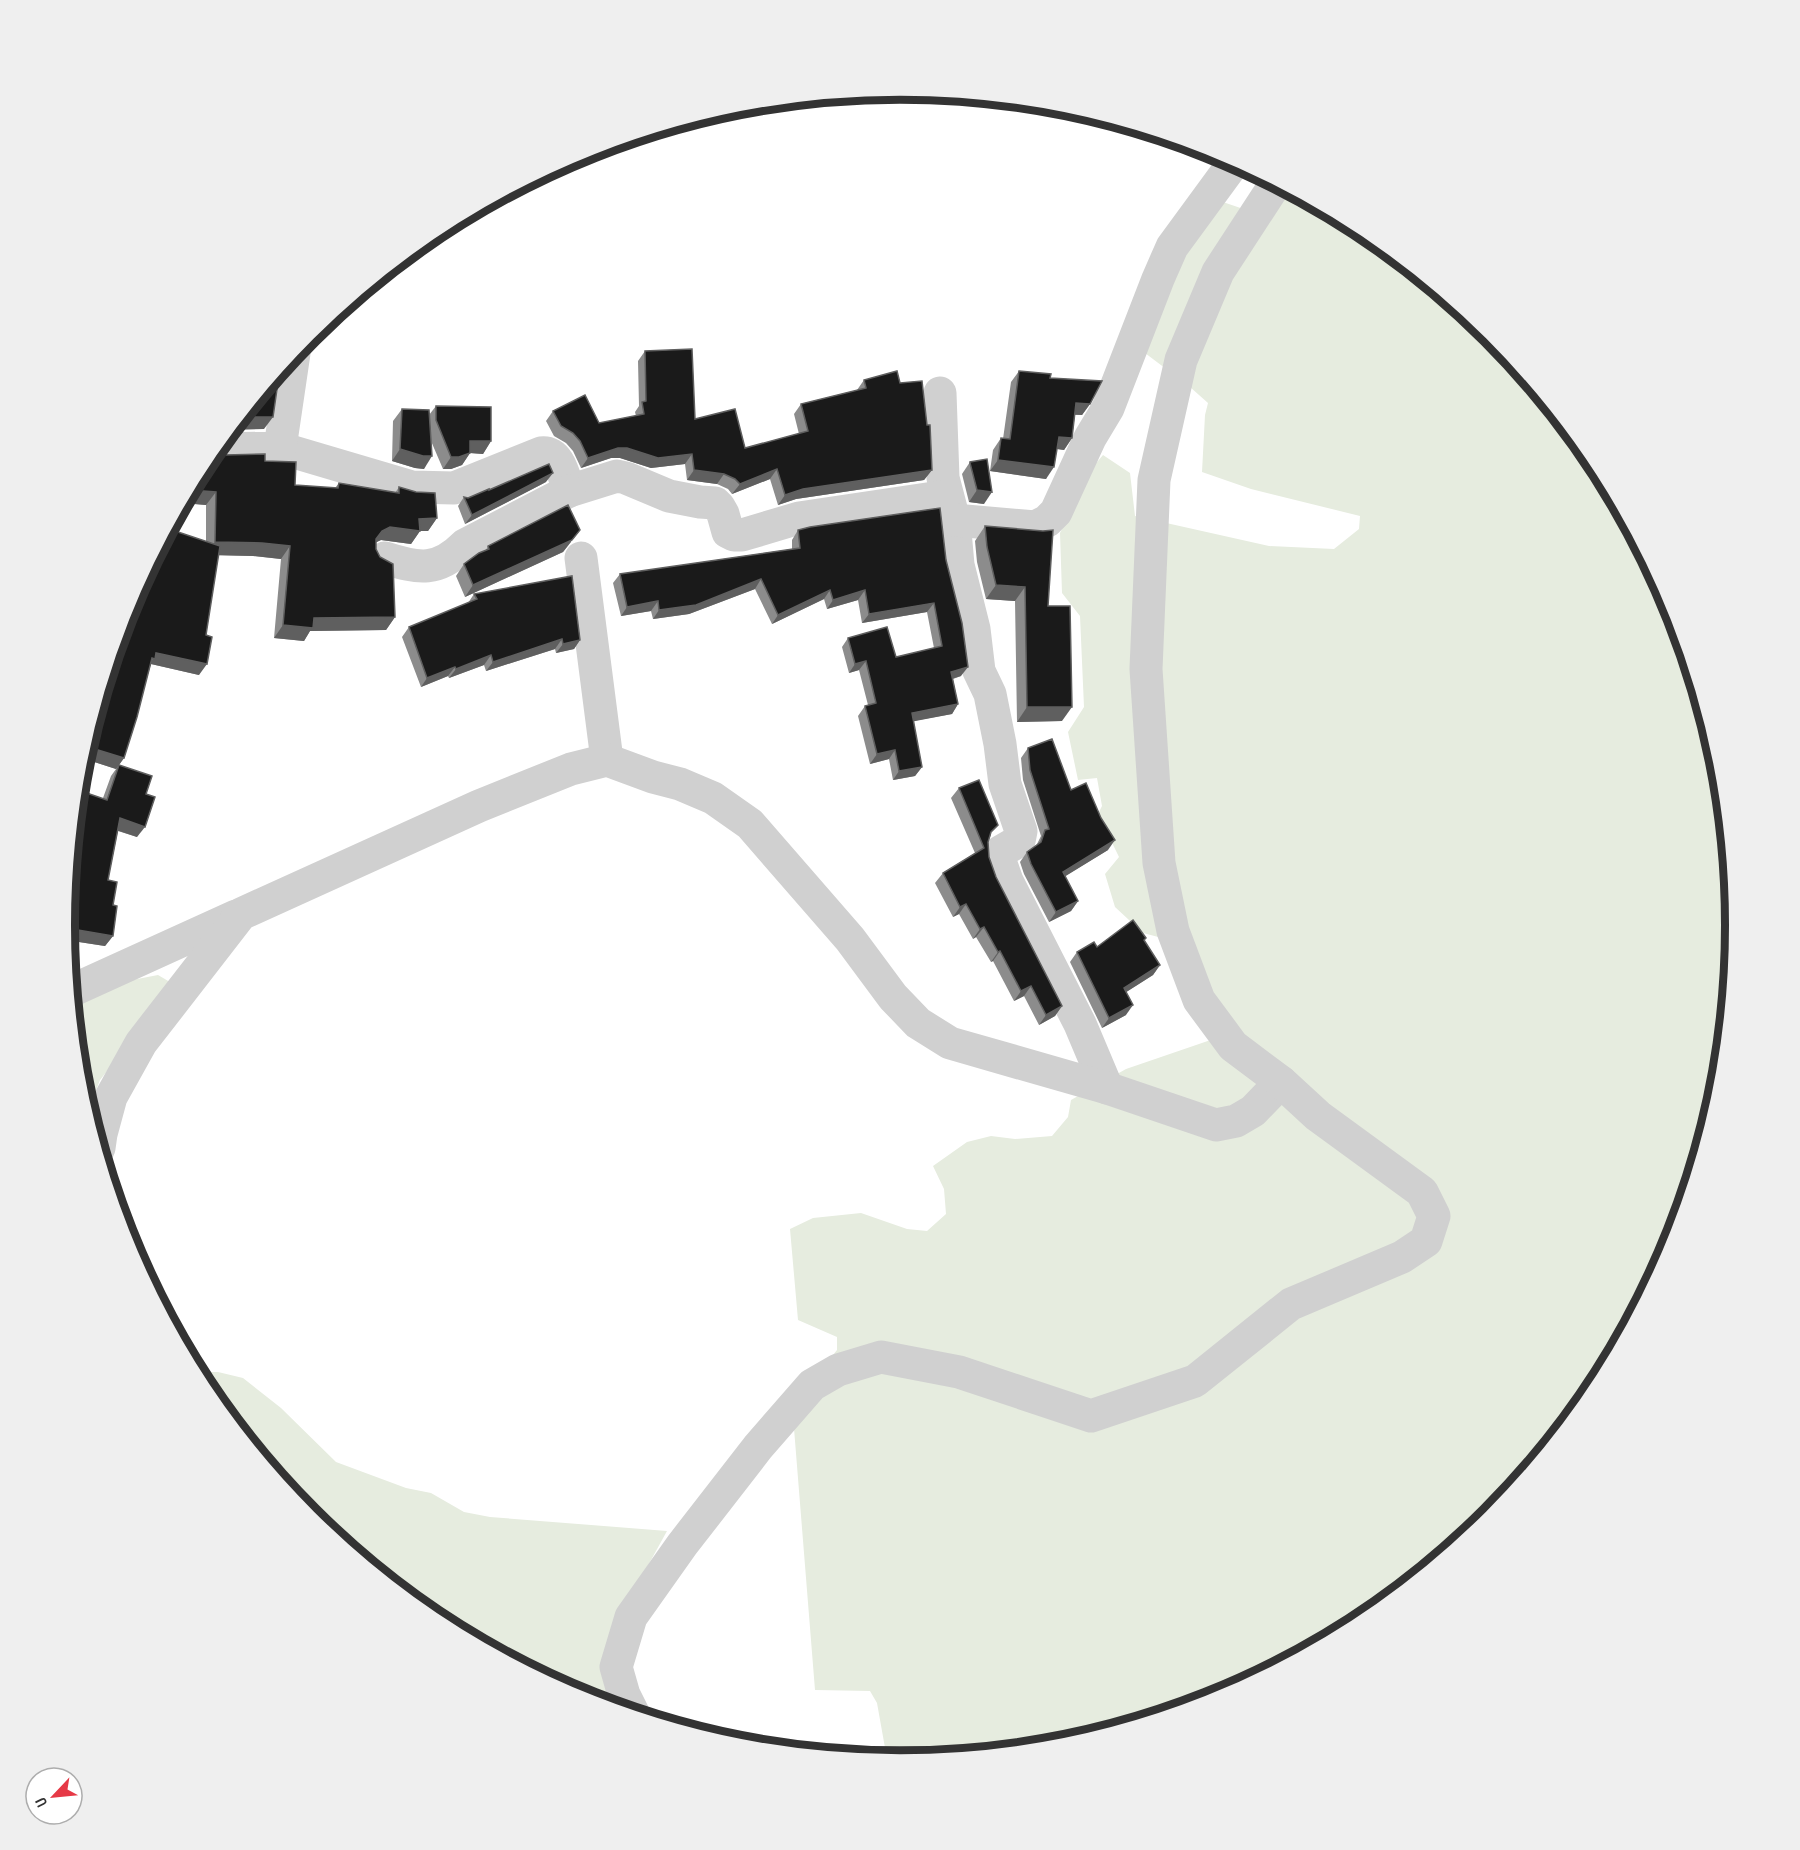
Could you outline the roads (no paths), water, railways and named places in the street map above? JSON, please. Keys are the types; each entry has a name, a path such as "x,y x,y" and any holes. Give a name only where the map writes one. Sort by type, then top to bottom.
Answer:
{"street":[{"path":"385,558 423,567 441,562 454,556 465,545 569,491 617,476 669,496 715,503 723,514 728,532 734,535 742,535 799,518 950,508 1035,527 1047,521 1056,512 1089,438 1108,408 1172,248 1229,169"},
{"path":"628,1703 616,1667 631,1617 682,1545 744,1465 812,1385 838,1370 881,1357 959,1372 1091,1416 1195,1382 1291,1304 1402,1257 1426,1241 1434,1216 1422,1192 1318,1116 1281,1082 1233,1046 1199,1000 1173,931 1159,863 1146,669 1154,480 1181,360 1218,272 1272,189"},
{"path":"279,448 291,369"},
{"path":"940,393 943,478 950,508 958,565 974,629 979,671 990,694 1005,784 1021,831 1019,842 1000,852 1000,861 1007,881 1080,1024 1107,1088"},
{"path":"227,449 279,448 412,487 454,488 547,452 554,455 559,463 569,491"},
{"path":"581,558 607,760"},
{"path":"78,987 479,806 571,770 607,760 680,784 713,798 750,824 850,939 893,997 918,1023 950,1043 1107,1088 1216,1125 1236,1121 1253,1110 1281,1082"},
{"path":"101,1132 111,1097 141,1043 242,914"}]}
